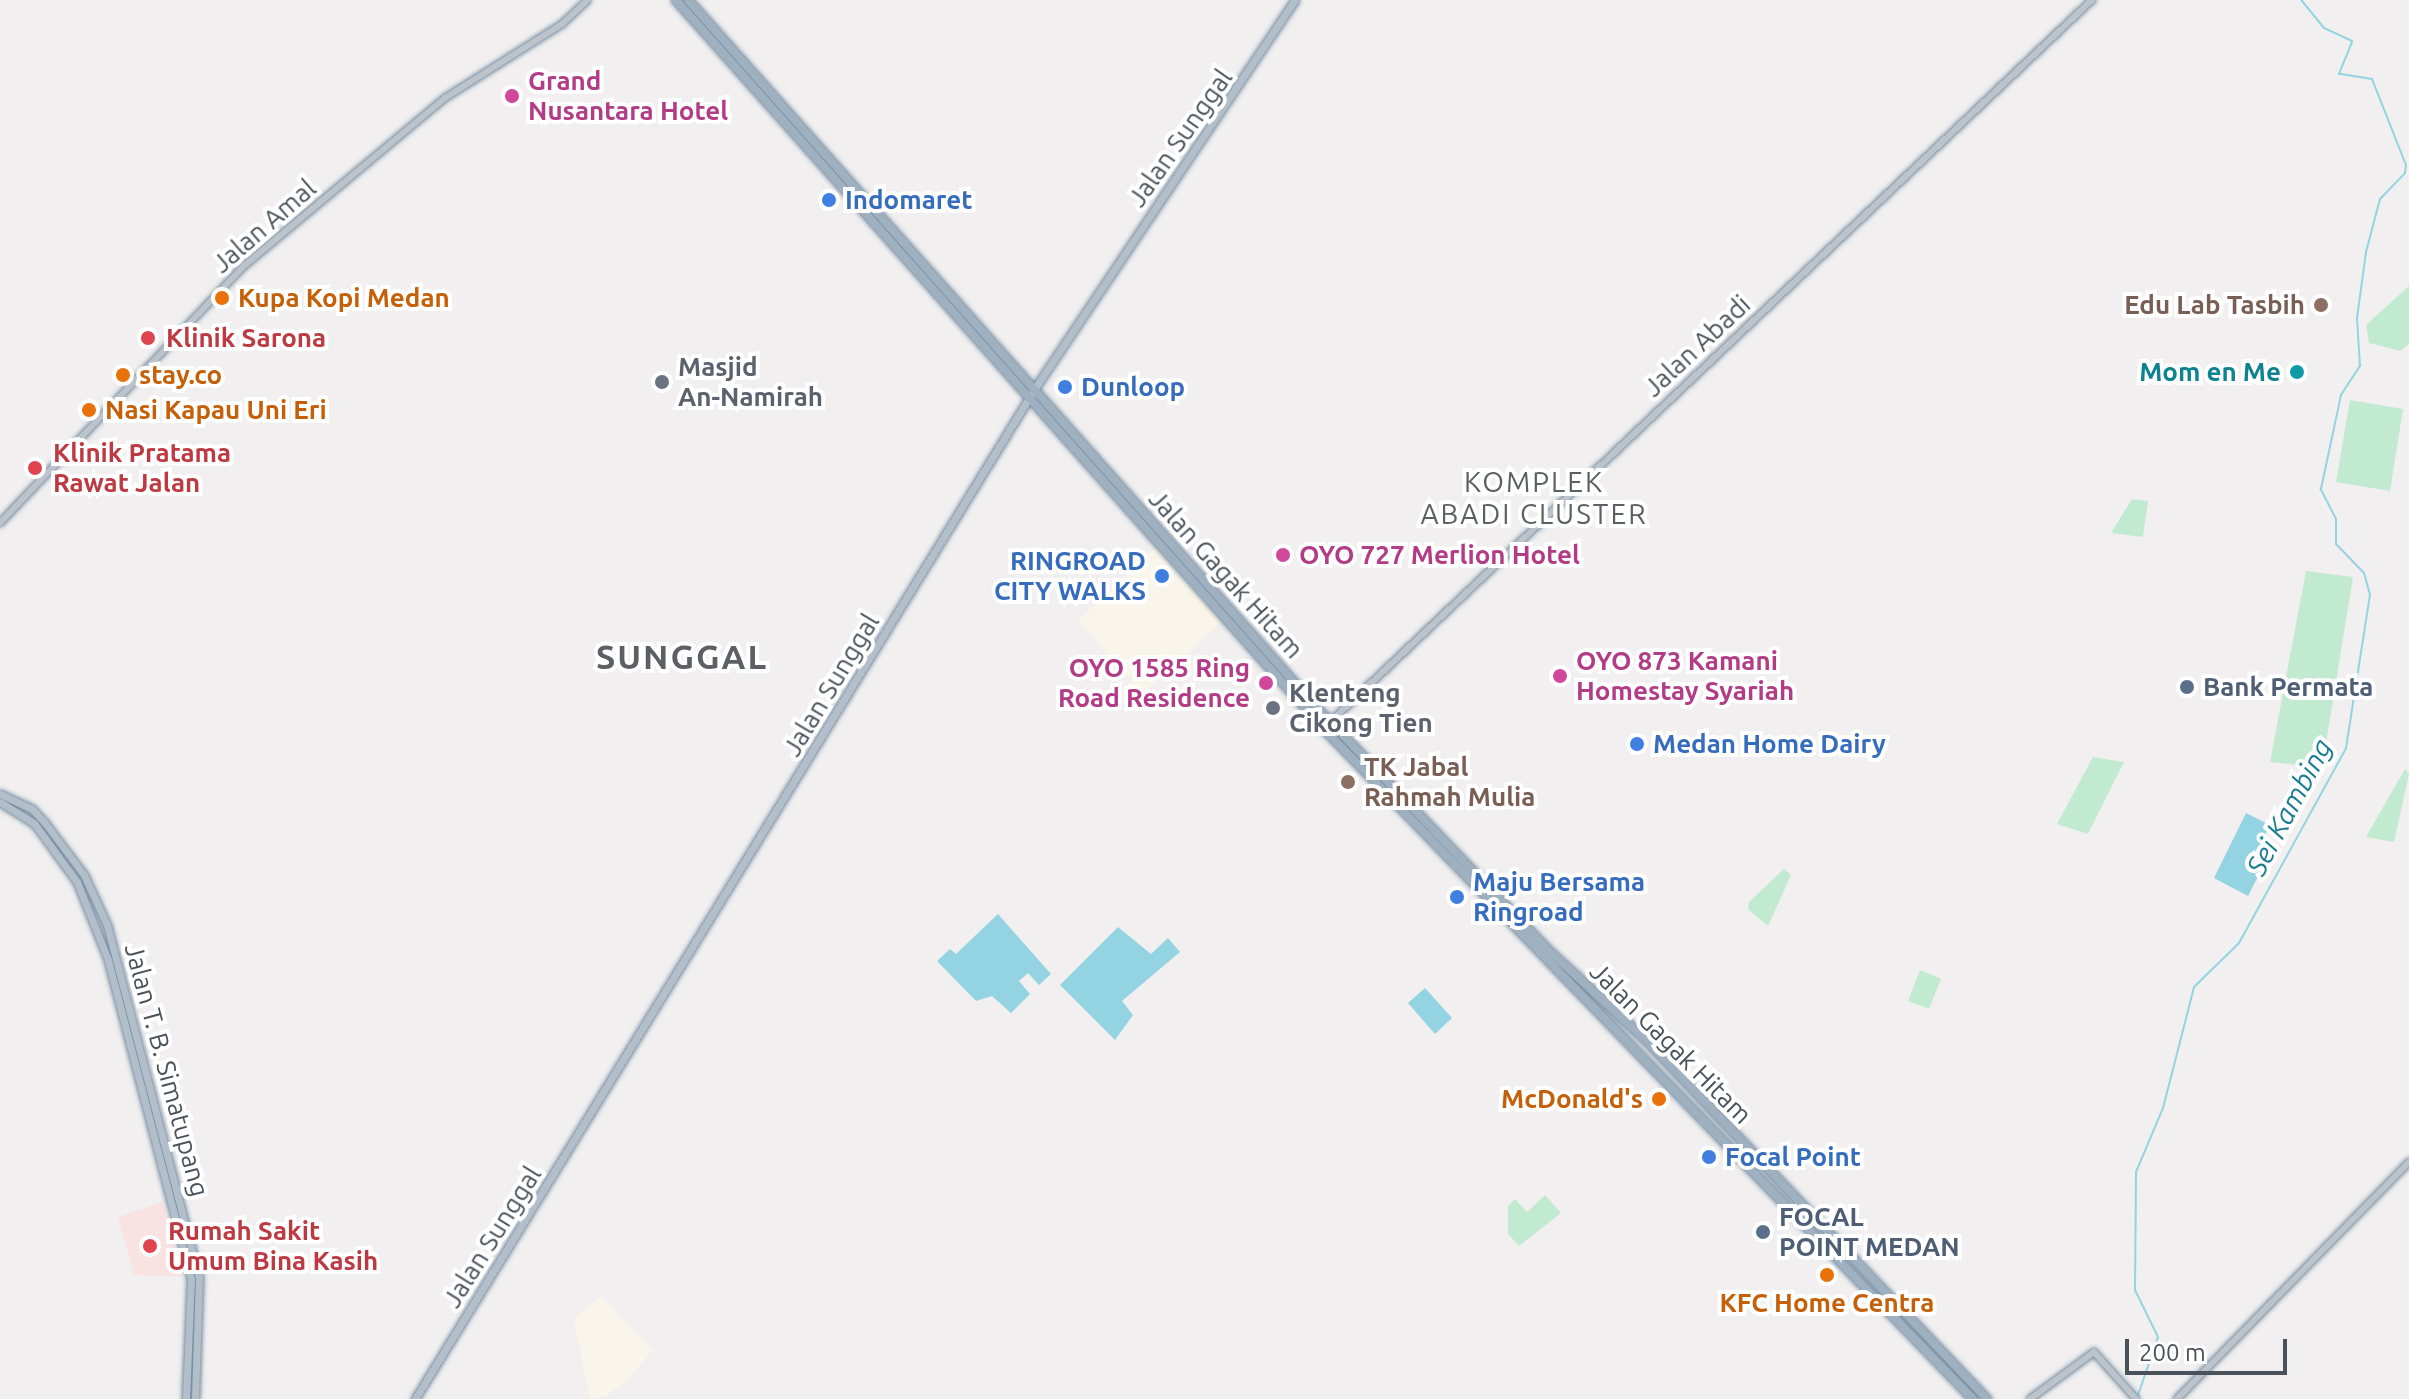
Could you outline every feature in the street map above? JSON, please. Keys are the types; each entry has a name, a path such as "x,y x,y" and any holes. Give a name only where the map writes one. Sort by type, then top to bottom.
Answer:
{"highway":[{"name":"Jalan Gagak Hitam","path":"676,0 1033,392"},
{"name":"Jalan Gagak Hitam","path":"688,0 1448,862 1861,1278 1987,1399"},
{"path":"788,126 795,119"},
{"name":"Jalan Gagak Hitam","path":"1266,654 1547,949 1647,1041 1973,1399"}],"main road":[{"name":"Jalan Sunggal","path":"415,1399 1033,392 1295,0"},
{"name":"Jalan T. B. Simatupang","path":"0,794 32,809 45,823 84,875 107,925 199,1277 195,1399"},
{"name":"Jalan T. B. Simatupang","path":"0,802 21,812 53,848 77,882 103,948 191,1279 186,1399"},
{"path":"187,1337 198,1336"}],"street":[{"name":"Jalan Amal","path":"0,523 244,266 420,118 514,49 562,24 588,0"},
{"name":"Jalan Abadi","path":"1330,722 2092,0"},
{"path":"2177,1399 2409,1162"},
{"path":"2030,1399 2094,1352 2135,1398"}],"shaded area":[{"path":"1159,544 1225,618 1137,700 1124,689 1132,680 1078,621"},
{"name":"Rumah Sakit Umum Bina Kasih","path":"163,1202 182,1277 134,1275 118,1217"},
{"path":"601,1296 653,1350 625,1382 605,1396 590,1399 574,1319"}],"green space":[{"path":"2409,286 2409,344 2401,351 2369,343 2366,325"},
{"path":"2350,400 2403,409 2390,491 2336,482"},
{"path":"2132,499 2148,501 2143,537 2111,533"},
{"path":"2306,571 2353,577 2322,768 2270,762"},
{"path":"2093,757 2124,762 2088,834 2057,824"},
{"path":"2405,769 2409,774 2394,842 2366,837"},
{"path":"1784,869 1791,875 1768,926 1748,909 1749,902"},
{"path":"1920,970 1941,979 1929,1009 1908,1001"},
{"path":"1545,1195 1561,1213 1519,1246 1508,1234 1508,1206 1515,1199 1527,1212"}],"water":[{"path":"2246,813 2270,825 2258,849 2269,855 2248,896 2214,878"},
{"path":"998,914 1051,974 1039,985 1028,973 1019,981 1030,994 1011,1013 992,996 976,1001 937,961 950,949 956,954"},
{"path":"1118,927 1151,954 1168,938 1180,952 1122,1001 1133,1015 1115,1040 1060,985"},
{"path":"1425,988 1452,1018 1435,1034 1408,1003"}],"waterway":[{"name":"Sei Kambing","path":"2138,1395 2158,1337 2135,1290 2136,1172 2163,1108 2194,987 2239,943 2346,748 2370,595 2364,573 2336,544 2336,519 2321,489 2341,395 2360,366 2357,318 2366,252 2380,199 2405,173 2406,165 2372,79 2339,74 2352,41 2324,28 2301,0"}],"place":[{"name":"Grand Nusantara Hotel","path":"512,96"},
{"name":"Indomaret","path":"829,200"},
{"name":"Kupa Kopi Medan","path":"222,298"},
{"name":"Edu Lab Tasbih","path":"2321,305"},
{"name":"Klinik Sarona","path":"148,338"},
{"name":"Mom en Me","path":"2297,372"},
{"name":"stay.co","path":"123,375"},
{"name":"Masjid An-Namirah","path":"662,382"},
{"name":"Dunloop","path":"1065,387"},
{"name":"Nasi Kapau Uni Eri","path":"89,410"},
{"name":"Klinik Pratama Rawat Jalan","path":"35,468"},
{"name":"OYO 727 Merlion Hotel","path":"1283,555"},
{"name":"RINGROAD CITY WALKS","path":"1162,576"},
{"name":"OYO 873 Kamani Homestay Syariah","path":"1560,676"},
{"name":"OYO 1585 Ring Road Residence","path":"1266,683"},
{"name":"Bank Permata","path":"2187,687"},
{"name":"Klenteng Cikong Tien","path":"1273,708"},
{"name":"Medan Home Dairy","path":"1637,744"},
{"name":"TK Jabal Rahmah Mulia","path":"1348,782"},
{"name":"Maju Bersama Ringroad","path":"1457,897"},
{"name":"McDonald's","path":"1659,1099"},
{"name":"Focal Point","path":"1709,1157"},
{"name":"FOCAL POINT MEDAN","path":"1763,1232"},
{"name":"Rumah Sakit Umum Bina Kasih","path":"150,1246"},
{"name":"KFC Home Centra","path":"1827,1275"}],"district":[{"name":"KOMPLEK ABADI CLUSTER","path":"1534,498"},
{"name":"SUNGGAL","path":"682,657"}]}
